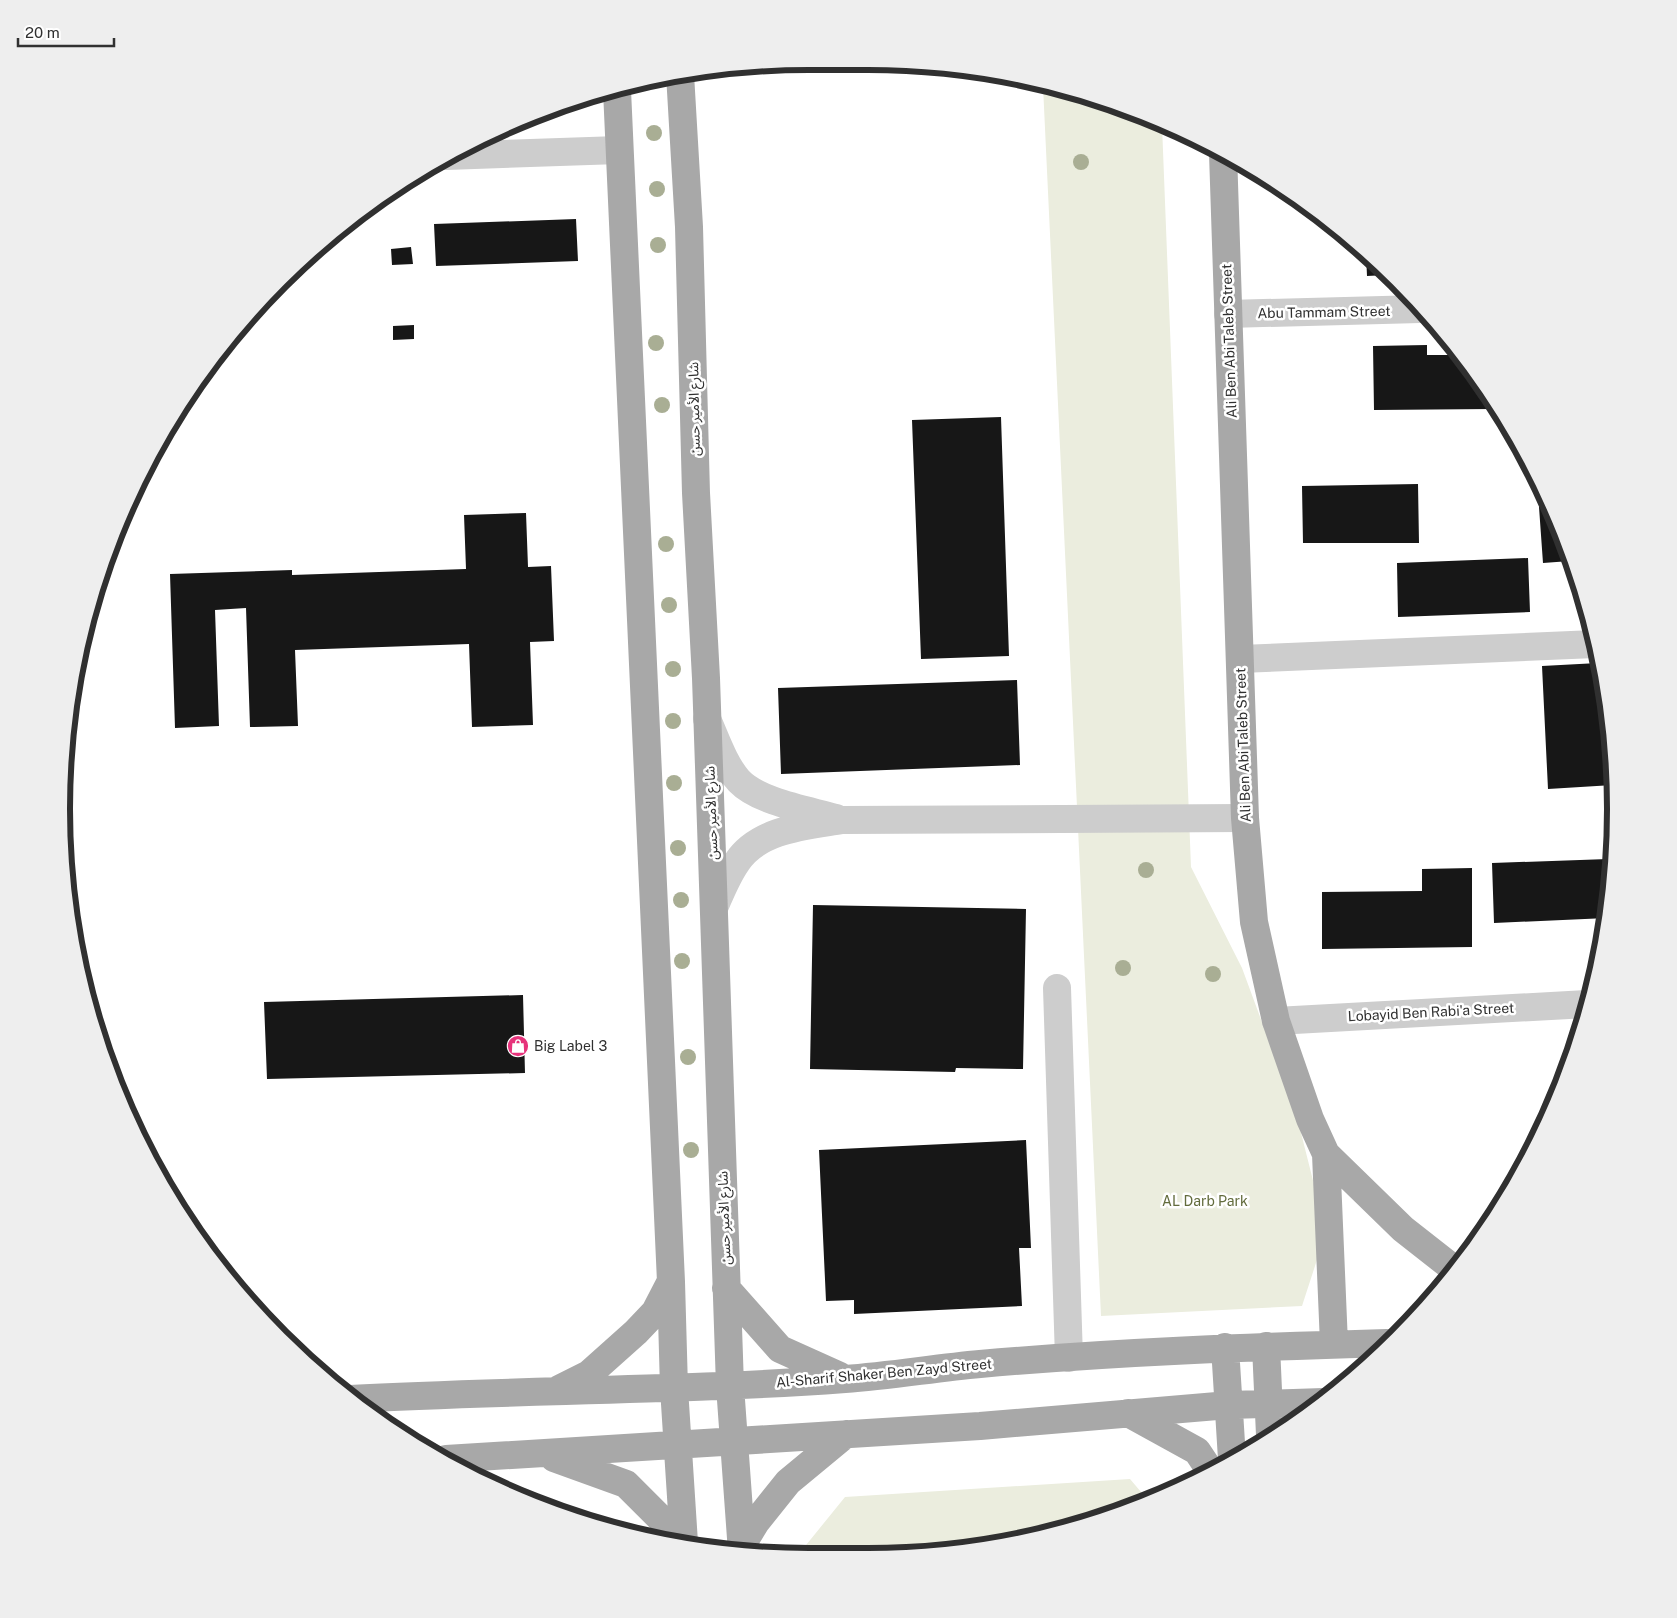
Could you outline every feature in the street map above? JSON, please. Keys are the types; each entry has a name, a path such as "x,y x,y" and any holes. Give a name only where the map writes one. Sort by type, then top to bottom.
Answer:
{"main road":[{"name":"شارع الأمير حسن","path":"680,81 688,228 696,493 707,718 730,1386 742,1544"},
{"path":"617,95 671,1282 674,1388 684,1537"},
{"name":"Ali Ben Abi Taleb Street","path":"1223,161 1245,818 1254,922 1276,1021 1310,1120 1326,1154 1403,1229 1449,1265"},
{"path":"1326,1154 1334,1344"},
{"path":"552,1392 589,1374 636,1332 655,1312 671,1282"},
{"path":"726,1288 780,1349 846,1379"},
{"name":"Al-Sharif Shaker Ben Zayd Street","path":"364,1398 464,1393 730,1386 846,1379 980,1364 1225,1347 1379,1343"},
{"path":"1266,1346 1270,1429"},
{"path":"1225,1347 1231,1452"},
{"path":"458,1459 980,1426 1228,1406 1307,1403"},
{"path":"1128,1413 1197,1451 1207,1466"},
{"path":"744,1545 756,1522 788,1482 846,1434"},
{"path":"546,1455 626,1484 677,1536"}],"street":[{"path":"465,155 619,150"},
{"name":"Abu Tammam Street","path":"1228,314 1412,309"},
{"path":"1240,659 1588,644"},
{"path":"707,718 726,762 740,781 761,796 842,820"},
{"path":"714,908 738,861 760,840 795,828 842,820 1245,818"},
{"path":"1057,988 1069,1358"},
{"name":"Lobayid Ben Rabi'a Street","path":"1276,1021 1581,1004"}],"green space":[{"name":"AL Darb Park","path":"1043,91 1106,109 1162,131 1191,867 1242,968 1297,1117 1326,1232 1302,1306 1101,1316"},
{"path":"1130,1479 1143,1495 1106,1509 1059,1523 1012,1534 964,1542 868,1548 804,1548 845,1497"}],"building":[{"path":"576,219 578,261 436,266 434,224"},
{"path":"411,247 413,264 392,265 391,249"},
{"path":"1366,264 1379,275 1367,276"},
{"path":"414,325 414,339 393,340 393,326"},
{"path":"1427,345 1427,355 1451,355 1489,409 1374,410 1373,346"},
{"path":"1001,417 1009,656 921,659 912,420"},
{"path":"1418,484 1419,543 1303,543 1302,486"},
{"path":"1539,507 1542,507 1564,561 1543,563"},
{"path":"526,513 528,567 551,566 554,641 530,642 533,725 472,727 469,644 295,650 298,726 250,727 246,608 215,610 219,726 175,728 170,574 292,570 292,575 466,569 464,515"},
{"path":"1528,558 1530,612 1398,617 1397,563"},
{"path":"1593,663 1601,713 1606,785 1548,789 1542,666"},
{"path":"1017,680 1020,765 781,774 778,688"},
{"path":"1605,859 1599,918 1494,923 1492,863"},
{"path":"1472,868 1472,947 1322,949 1322,892 1422,891 1422,869"},
{"path":"813,905 1026,909 1023,1069 956,1068 955,1072 810,1069"},
{"path":"523,995 525,1073 267,1079 264,1002"},
{"path":"1026,1140 1031,1248 1019,1248 1022,1306 854,1314 854,1300 826,1301 819,1150"}],"place":[{"name":"Big Label 3","path":"518,1046"}]}
